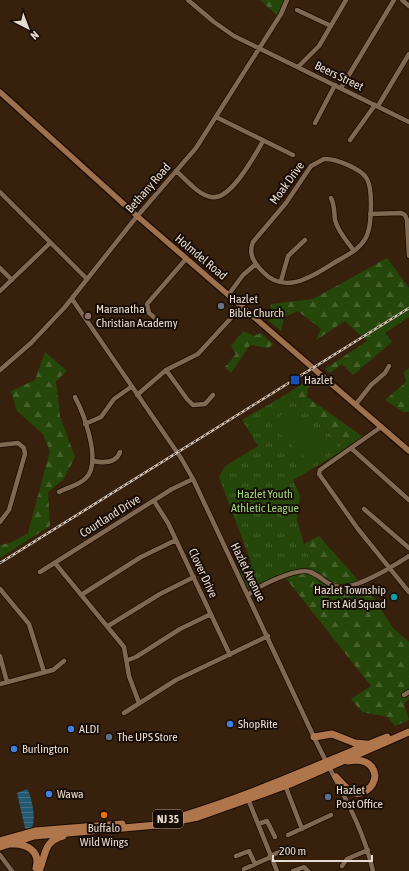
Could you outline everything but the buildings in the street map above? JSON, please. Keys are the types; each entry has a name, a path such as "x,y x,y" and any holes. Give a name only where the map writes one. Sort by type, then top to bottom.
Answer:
{"highway":[{"name":"NJ 35","path":"2,844 34,836 71,834 172,823 198,817 285,786 368,744 409,728"},
{"name":"NJ 35","path":"2,844 35,831 144,823 180,817 329,764 344,761 409,732"},
{"path":"314,737 332,734 355,743 368,744"},
{"path":"336,777 348,790 355,793 366,791 374,783 375,773 368,763 358,760 344,761"},
{"path":"39,871 47,845 56,838 71,834"},
{"path":"2,844 19,844 32,850 37,858 34,871"}],"main road":[{"name":"Holmdel Road","path":"0,92 137,216 409,451"}],"street":[{"name":"Beers Street","path":"188,0 225,30 409,122"},
{"name":"Bethany Road","path":"0,370 49,324 72,299 137,216 196,148 281,14 287,0"},
{"path":"298,67 317,48 346,0"},
{"path":"341,88 394,0"},
{"path":"402,0 409,6"},
{"path":"297,10 330,26"},
{"path":"350,140 376,106 409,54"},
{"path":"315,123 335,85"},
{"path":"216,117 293,155"},
{"path":"176,171 205,196 212,198 221,196 238,180 263,141"},
{"name":"Moak Drive","path":"335,159 363,174 369,186 370,229 367,237 354,251 305,280 290,283 267,275 256,264 251,252 254,240 286,203 311,166 318,160 335,159"},
{"path":"0,192 87,279"},
{"path":"331,198 334,203 338,228 354,251"},
{"path":"370,214 401,213 405,215 407,220 409,256"},
{"path":"281,281 288,256 305,240"},
{"path":"0,291 50,243"},
{"path":"169,325 159,322 149,313 147,306 186,259"},
{"path":"229,294 243,275 256,264"},
{"path":"0,268 12,280"},
{"name":"Hazlet Avenue","path":"72,299 193,479 268,636 314,737 336,777 368,850 373,871"},
{"path":"137,395 166,370 198,354 242,306"},
{"path":"356,404 370,385 385,373 389,366"},
{"path":"166,370 186,399 193,405 205,404 213,394"},
{"path":"85,424 101,417 114,399 131,387"},
{"path":"59,492 74,486 85,479 91,471 93,461 91,444 75,397"},
{"path":"381,427 320,472 320,477 409,592"},
{"path":"0,445 18,443 24,448 25,454 9,510 0,522"},
{"path":"351,448 409,500"},
{"path":"93,461 111,461 117,458 120,452"},
{"name":"Courtland Drive","path":"40,572 154,501 193,479"},
{"name":"Clover Drive","path":"154,501 176,540 230,655"},
{"path":"364,509 409,548"},
{"path":"82,595 141,557 176,540"},
{"path":"248,595 261,587 300,571 310,572 330,585 342,587 353,584 389,568 409,556"},
{"path":"56,563 124,647 128,660 129,676 139,703"},
{"path":"108,626 160,594 194,577"},
{"path":"0,588 29,624 44,672"},
{"path":"128,660 136,657 180,629 212,614"},
{"path":"124,713 176,680 268,636"},
{"path":"0,656 7,682"},
{"path":"0,684 57,668 64,661"},
{"path":"285,786 302,828"},
{"path":"248,799 277,871"},
{"path":"288,835 331,815"},
{"path":"258,824 267,821 275,837"},
{"path":"244,869 289,848"},
{"path":"342,866 347,859 368,850"},
{"path":"236,856 249,851 256,864"},
{"path":"0,855 12,871"},
{"path":"293,871 304,867 308,871"}],"green space":[{"path":"260,0 287,0 279,17"},
{"path":"387,258 409,288 409,317 385,333 392,342 353,375 342,364 330,373 325,369 367,341 345,321 316,340 321,329 298,311 284,317 281,331 269,321 271,304 313,299"},
{"path":"243,331 254,336 261,333 273,344 269,348 250,345 231,373 225,367 236,354 231,346"},
{"path":"45,352 67,371 56,381 60,416 75,457 63,480 48,492 50,526 0,558 0,545 10,543 28,533 50,451 43,434 17,411 11,391 35,380"},
{"path":"409,368 409,412 403,412 385,400 406,382 404,372"},
{"path":"312,377 317,382 308,388 307,397 366,439 318,470 342,445 287,394"},
{"name":"Hazlet Youth Athletic League","path":"287,394 342,445 327,460 293,480 300,496 297,520 310,558 307,568 259,588 249,590 239,570 251,562 219,477 225,466 258,446 242,420"},
{"path":"287,408 328,445 311,463 271,426"},
{"path":"319,536 374,598 393,628 409,642 409,699 404,704 409,720 395,726 388,717 362,712 351,699 371,686 284,576 307,568 310,558 304,544"}],"water":[{"path":"27,789 32,802 34,819 32,827 27,829 25,828 17,793"}],"railway":[{"path":"0,563 409,308"}],"place":[{"name":"Hazlet Bible Church","path":"221,306"},
{"name":"Maranatha Christian Academy","path":"88,316"},
{"name":"Hazlet","path":"295,380"},
{"name":"Hazlet Township First Aid Squad","path":"394,597"},
{"name":"ShopRite","path":"230,724"},
{"name":"ALDI","path":"71,729"},
{"name":"The UPS Store","path":"109,737"},
{"name":"Burlington","path":"14,749"},
{"name":"Wawa","path":"49,794"},
{"name":"Hazlet Post Office","path":"328,797"},
{"name":"Buffalo Wild Wings","path":"104,815"}]}
